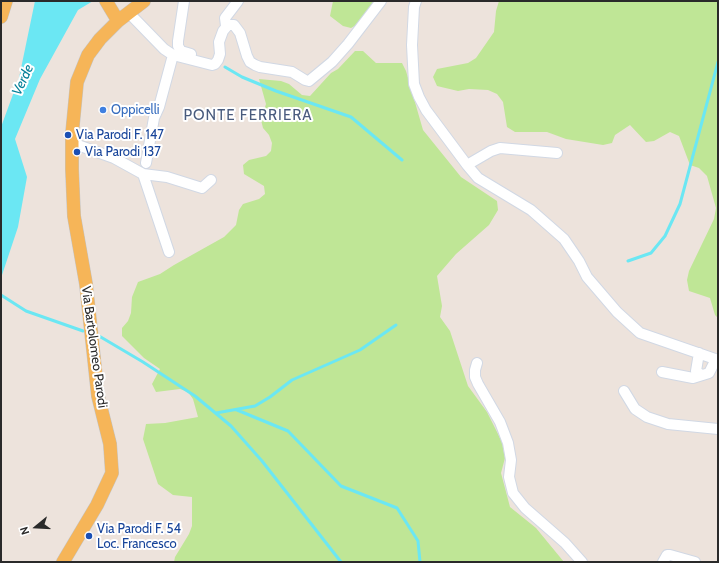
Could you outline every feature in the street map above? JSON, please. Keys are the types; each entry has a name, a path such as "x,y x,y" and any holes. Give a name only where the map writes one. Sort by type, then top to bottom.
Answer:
{"main road":[{"path":"1,16 6,1"},
{"name":"Via Bartolomeo Parodi","path":"63,562 97,505 112,473 110,444 98,396 86,284 72,196 72,143 77,82 88,55 100,39 118,21 144,1"},
{"path":"109,5 118,21"}],"street":[{"path":"184,1 178,46 181,51 200,58 200,62"},
{"path":"130,13 164,49 173,55 212,65 217,63 220,54 221,35 226,26 225,18 238,1"},
{"path":"226,26 232,24 237,28 250,62 260,67 292,72 309,81 332,62 348,44 381,1"},
{"path":"416,1 414,7 412,45 414,84 418,98 467,165 478,178 531,210 564,239 587,277 617,312 640,333 717,360 709,373 692,378 662,372"},
{"path":"146,163 154,118 159,107 173,55"},
{"path":"72,143 114,158 143,174 166,177 202,188 211,180"},
{"path":"467,165 490,151 500,148 557,153"},
{"path":"143,174 169,252"},
{"path":"699,354 696,371 701,375"},
{"path":"477,363 475,377 500,422 508,443 511,460 508,477 512,494 525,508 565,543 582,562"},
{"path":"624,391 635,409 647,417 668,424 718,429"},
{"path":"663,562 667,555 670,555 695,562"}],"green space":[{"path":"333,1 378,1 358,24 351,28 343,26 330,16"},
{"path":"499,1 718,1 718,318 715,315 710,298 689,291 687,280 689,271 714,219 716,208 707,176 699,168 690,165 679,136 670,132 654,141 646,142 630,125 615,135 612,143 603,145 566,139 547,132 515,132 507,127 503,102 497,94 488,90 469,89 458,91 437,86 433,77 437,69 468,63 476,58 494,32 496,11"},
{"path":"355,51 363,51 376,63 402,63 406,71 423,130 461,177 497,201 498,210 489,225 456,254 437,276 442,306 440,317 450,331 468,386 487,412 502,442 505,458 501,473 510,507 536,528 564,562 174,562 175,557 189,534 192,526 192,497 173,495 158,484 143,439 146,424 165,423 198,417 193,399 188,392 180,389 156,392 152,384 160,369 144,358 122,336 122,328 128,321 131,313 132,297 138,282 160,274 224,237 236,225 239,210 243,204 259,199 265,194 264,186 244,174 243,165 249,160 266,156 271,151 272,143 269,135 263,128 261,120 266,104 259,79 281,81 289,84 302,95 310,96 331,73 338,69"}],"water":[{"name":"Verde","path":"35,1 93,1 78,10 40,79 15,139 27,177 18,227 1,278 1,127 19,78"}],"waterway":[{"path":"628,261 651,253 665,236 680,204 718,62"},
{"path":"225,67 242,77 276,91 351,117 402,160"},
{"path":"1,295 26,311 83,331"},
{"path":"216,413 255,406 270,397 292,380 360,350 396,325"},
{"path":"99,336 143,362 195,396 231,426 262,461 341,562"},
{"path":"237,410 288,431 341,486 397,508 418,541 420,562"}],"place":[{"name":"Oppicelli","path":"103,110"},
{"name":"Via Parodi F. 147","path":"68,135"},
{"name":"Via Parodi 137","path":"77,152"},
{"name":"Via Parodi F. 54 Loc. Francesco","path":"89,536"}],"district":[{"name":"PONTE FERRIERA","path":"248,116"}]}
